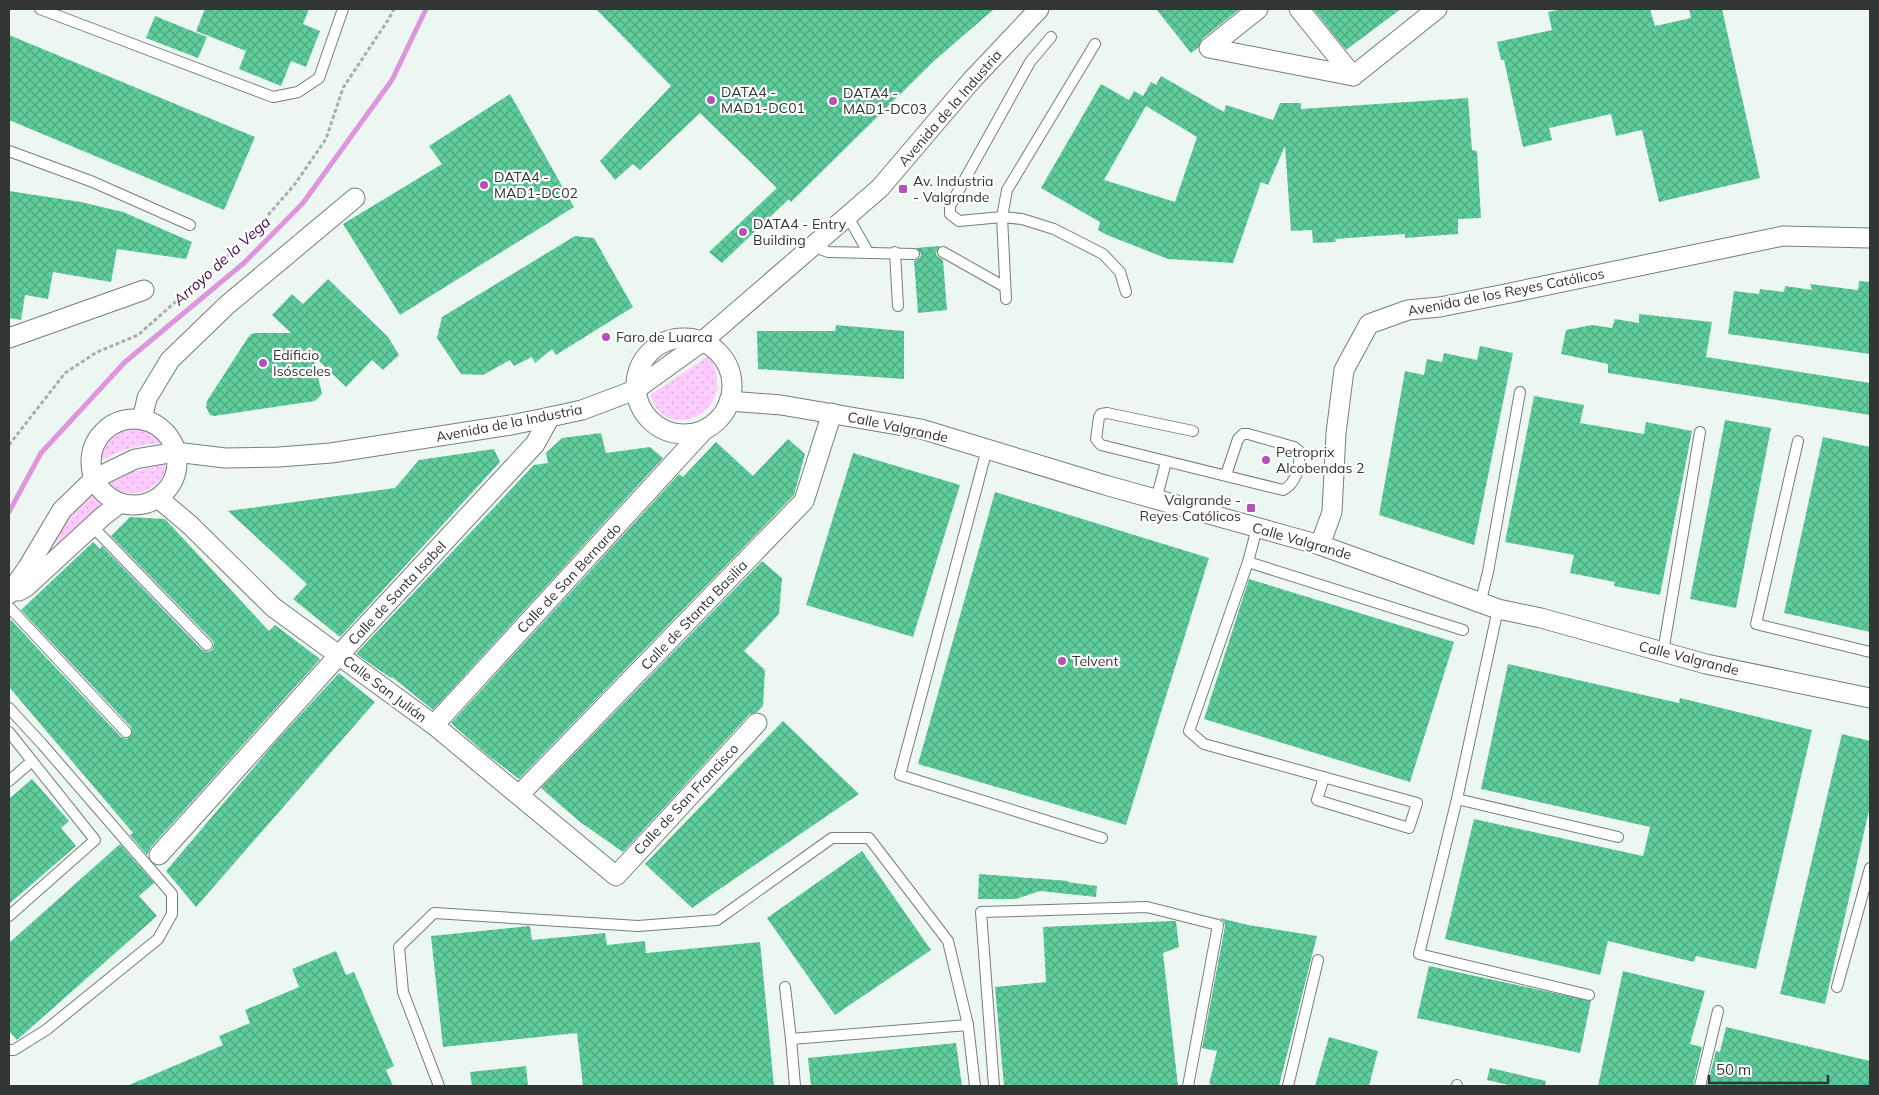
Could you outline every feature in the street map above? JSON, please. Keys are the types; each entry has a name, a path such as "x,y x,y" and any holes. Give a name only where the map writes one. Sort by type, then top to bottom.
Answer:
{"street":[{"name":"Avenida de la Industria","path":"9,595 28,568 62,510 94,479 135,459 176,452 225,458 280,457 331,453 511,425 550,417 582,410 635,390 703,341 890,177 971,80 1038,9"},
{"path":"1258,9 1209,48 1353,76 1437,9"},
{"path":"1299,9 1353,76"},
{"path":"142,420 147,398 170,360 226,305 355,198"},
{"name":"Avenida de los Reyes Católicos","path":"1320,545 1332,512 1336,433 1344,370 1369,324 1408,310 1492,296 1783,236 1870,238"},
{"path":"9,338 144,290"},
{"path":"635,390 640,406 648,419 659,428 673,433 688,434 704,430 724,413 730,401 732,387 725,361 716,350 703,341"},
{"name":"Calle Valgrande","path":"730,401 780,405 920,429 1156,500 1320,545 1489,606 1542,618 1706,664 1870,698"},
{"name":"Calle de Stanta Basilia","path":"519,795 804,501 832,413"},
{"name":"Calle de Santa Isabel","path":"159,855 339,655 535,444 550,417"},
{"path":"129,419 142,420 154,424 164,431 171,440 176,452 177,465 174,478 158,498 146,503 133,505 120,503 104,494 94,479 90,466 91,453 100,435 116,422 129,419"},
{"name":"Calle de San Bernardo","path":"434,726 704,430"},
{"name":"Calle San Julián","path":"158,498 190,525 273,607 434,726 616,876"},
{"path":"9,595 26,587 92,526 120,503"},
{"name":"Calle de San Francisco","path":"616,876 757,722"}],"lane":[{"path":"40,9 273,97 298,92 319,78 344,9"},
{"path":"1051,37 1030,62 950,206 950,214 959,221 1002,217 1022,219 1054,228 1104,254 1120,272 1126,292"},
{"path":"1006,299 1002,217 1007,190 1095,44"},
{"path":"9,151 93,182 190,225"},
{"path":"847,216 868,252"},
{"path":"812,246 828,252 895,252 914,254"},
{"path":"895,252 898,306"},
{"path":"943,252 1005,287"},
{"path":"1520,392 1488,572 1489,606 1457,799 1420,954 1589,995"},
{"path":"1193,431 1107,412 1098,417 1096,439 1097,443 1166,462 1283,490 1290,487 1294,482 1300,457 1299,451 1294,447 1243,434 1238,439 1226,475"},
{"path":"1663,652 1700,432"},
{"path":"1798,441 1756,624 1870,652"},
{"path":"987,449 900,775 1102,838"},
{"path":"1156,500 1166,462"},
{"path":"92,526 207,645"},
{"path":"1257,528 1248,562 1189,731 1204,744 1324,777 1417,803 1409,828 1317,800 1324,777"},
{"path":"1248,562 1464,630"},
{"path":"9,607 126,732"},
{"path":"9,708 172,894 172,914 158,940 46,1030 14,1050 9,1050"},
{"path":"9,732 95,840 9,916"},
{"path":"9,781 32,761"},
{"path":"1457,799 1618,837"},
{"path":"439,1086 403,992 399,947 434,914 638,926 717,920 832,838 869,838 948,941 968,1025 975,1086"},
{"path":"1838,987 1870,868"},
{"path":"994,1086 981,912 1147,907 1218,925 1188,1086"},
{"path":"1288,1086 1318,960"},
{"path":"785,987 795,1086"},
{"path":"1700,1086 1718,1011"},
{"path":"791,1040 968,1025"}],"path":[{"path":"9,445 65,373 97,352 138,335 250,236 295,184 326,139 343,88 394,9"}],"shaded area":[{"path":"709,356 715,369 717,389 712,402 706,410 690,419 681,420 664,416 657,409 650,395"},
{"path":"126,425 146,428 159,438 161,443 129,449 99,462 99,450 105,439"},
{"path":"164,464 166,467 158,483 142,492 125,492 109,484 132,472"},
{"path":"96,493 106,503 54,549 60,533 76,509"}],"building":[{"path":"205,9 309,9 303,24 320,31 306,67 291,61 281,86 239,69 246,51 196,31"},
{"path":"596,9 994,9 934,61 791,202 789,199 722,263 709,252 777,188 700,113 640,170 633,164 615,180 600,161 671,86"},
{"path":"1156,9 1240,9 1202,39 1198,48 1191,53"},
{"path":"1313,9 1401,9 1346,50"},
{"path":"1563,9 1650,9 1655,26 1691,18 1689,9 1722,9 1760,178 1659,202 1642,130 1616,136 1611,114 1549,128 1552,140 1523,147 1504,60 1501,60 1497,42 1552,30 1548,12"},
{"path":"155,16 207,37 198,58 146,38"},
{"path":"9,35 255,137 224,210 9,120"},
{"path":"1161,76 1224,112 1226,105 1273,120 1280,103 1301,103 1301,109 1468,98 1472,150 1477,151 1481,218 1458,219 1458,234 1405,238 1405,234 1335,239 1336,242 1313,243 1312,230 1291,231 1285,146 1268,185 1261,182 1233,263 1168,259 1107,235 1098,230 1100,222 1041,188 1101,84 1129,100 1134,91 1143,96 1151,82 1156,85","holes":["1146,106 1197,137 1175,202 1104,180"]},
{"name":"DATA4 - MAD1-DC02","path":"510,94 574,207 400,315 343,224 442,164 429,146"},
{"path":"9,191 81,202 123,212 192,242 186,259 117,249 111,282 53,272 48,299 25,295 21,320 9,318"},
{"path":"575,236 594,238 633,307 556,355 552,349 535,363 532,357 514,366 510,360 483,375 461,374 437,338 442,317"},
{"path":"940,246 936,253 943,260 947,310 918,313 914,261 920,258 921,254 916,248"},
{"path":"328,279 388,337 399,355 383,370 372,360 346,387 313,355 322,394 315,401 214,416 210,415 206,407 207,401 251,334 291,333 272,315 292,294 303,304"},
{"path":"1859,281 1870,282 1870,354 1728,334 1734,291 1759,294 1760,289 1784,292 1785,286 1812,290 1810,284 1858,290"},
{"path":"1639,314 1712,322 1706,357 1870,383 1870,415 1608,373 1608,364 1561,354 1566,330 1592,325 1612,328 1615,319 1639,323"},
{"path":"836,325 904,331 904,379 758,369 757,331 835,331"},
{"path":"1480,346 1513,353 1474,545 1379,515 1405,371 1424,375 1427,359 1442,362 1444,353 1477,360"},
{"path":"1534,396 1584,405 1580,423 1644,434 1646,422 1692,431 1660,595 1614,586 1615,582 1570,573 1574,555 1505,542"},
{"path":"1725,420 1771,428 1736,608 1690,599"},
{"path":"601,433 606,453 650,447 663,458 433,710 392,677 356,654 534,465 548,463 546,453 562,438"},
{"path":"1823,437 1870,447 1870,632 1784,613"},
{"path":"788,439 805,454 794,495 519,779 485,753 451,723 679,474 683,477 716,442 753,476"},
{"path":"494,449 500,462 340,637 293,599 307,584 228,511 395,488 419,460"},
{"path":"853,453 960,485 913,637 806,605"},
{"name":"Telvent","path":"995,492 1209,558 1126,825 918,764"},
{"path":"130,517 165,519 269,631 275,625 320,659 151,847 147,855 130,835 133,833 9,687 9,622 11,620 121,737 127,739 132,734 131,727 21,610 93,542 100,549 102,546 202,650 208,652 212,650 214,644 212,640 111,536"},
{"path":"762,561 782,578 779,614 744,651 765,670 763,706 757,712 749,715 623,852 580,822 541,788"},
{"path":"1249,579 1454,642 1410,782 1204,719"},
{"path":"1508,664 1679,703 1680,698 1812,730 1756,969 1696,956 1694,962 1608,941 1600,975 1445,939 1474,819 1643,856 1650,827 1481,789"},
{"path":"339,673 375,702 196,907 166,871 277,740"},
{"path":"783,721 859,794 692,908 645,864"},
{"path":"1842,734 1870,741 1870,806 1825,1004 1780,994"},
{"path":"32,779 69,821 61,828 76,846 9,904 9,799"},
{"path":"120,844 154,883 139,896 157,916 17,1040 9,1031 9,943"},
{"path":"862,851 931,950 835,1015 767,918"},
{"path":"979,874 1069,881 1067,882 1097,886 1096,897 1040,891 1016,899 978,899"},
{"path":"1220,918 1248,925 1317,936 1279,1086 1216,1086 1209,1084 1217,1051 1202,1048 1225,926"},
{"path":"1176,921 1179,947 1163,953 1178,1086 1004,1086 995,987 1046,982 1043,927"},
{"path":"530,926 532,940 605,933 607,945 645,941 646,953 760,942 774,1086 583,1086 577,1033 443,1047 431,936"},
{"path":"336,951 346,975 354,972 394,1066 386,1070 393,1086 127,1086 223,1045 219,1036 250,1023 245,1010 299,987 292,969"},
{"path":"1429,966 1591,1001 1580,1053 1417,1018"},
{"path":"1623,971 1705,991 1690,1044 1702,1047 1693,1086 1598,1086"},
{"path":"1726,1027 1870,1061 1870,1086 1707,1086 1716,1051 1720,1052"},
{"path":"1329,1037 1378,1051 1369,1086 1315,1086"},
{"path":"956,1043 962,1086 811,1086 808,1058"},
{"path":"526,1066 528,1086 472,1086 470,1072"},
{"path":"1490,1068 1546,1081 1545,1086 1513,1086 1487,1080"}],"waterway":[{"name":"Arroyo de la Vega","path":"9,512 41,453 125,362 244,263 303,203 392,80 426,9"}],"place":[{"name":"DATA4 - MAD1-DC01","path":"711,100"},
{"name":"DATA4 - MAD1-DC03","path":"833,101"},
{"name":"DATA4 - MAD1-DC02","path":"484,185"},
{"name":"Av. Industria - Valgrande","path":"903,189"},
{"name":"DATA4 - Entry Building","path":"743,232"},
{"name":"Faro de Luarca","path":"606,337"},
{"name":"Edificio Isósceles","path":"263,363"},
{"name":"Petroprix Alcobendas 2","path":"1266,460"},
{"name":"Valgrande - Reyes Católicos","path":"1251,508"},
{"name":"Telvent","path":"1062,661"}]}
